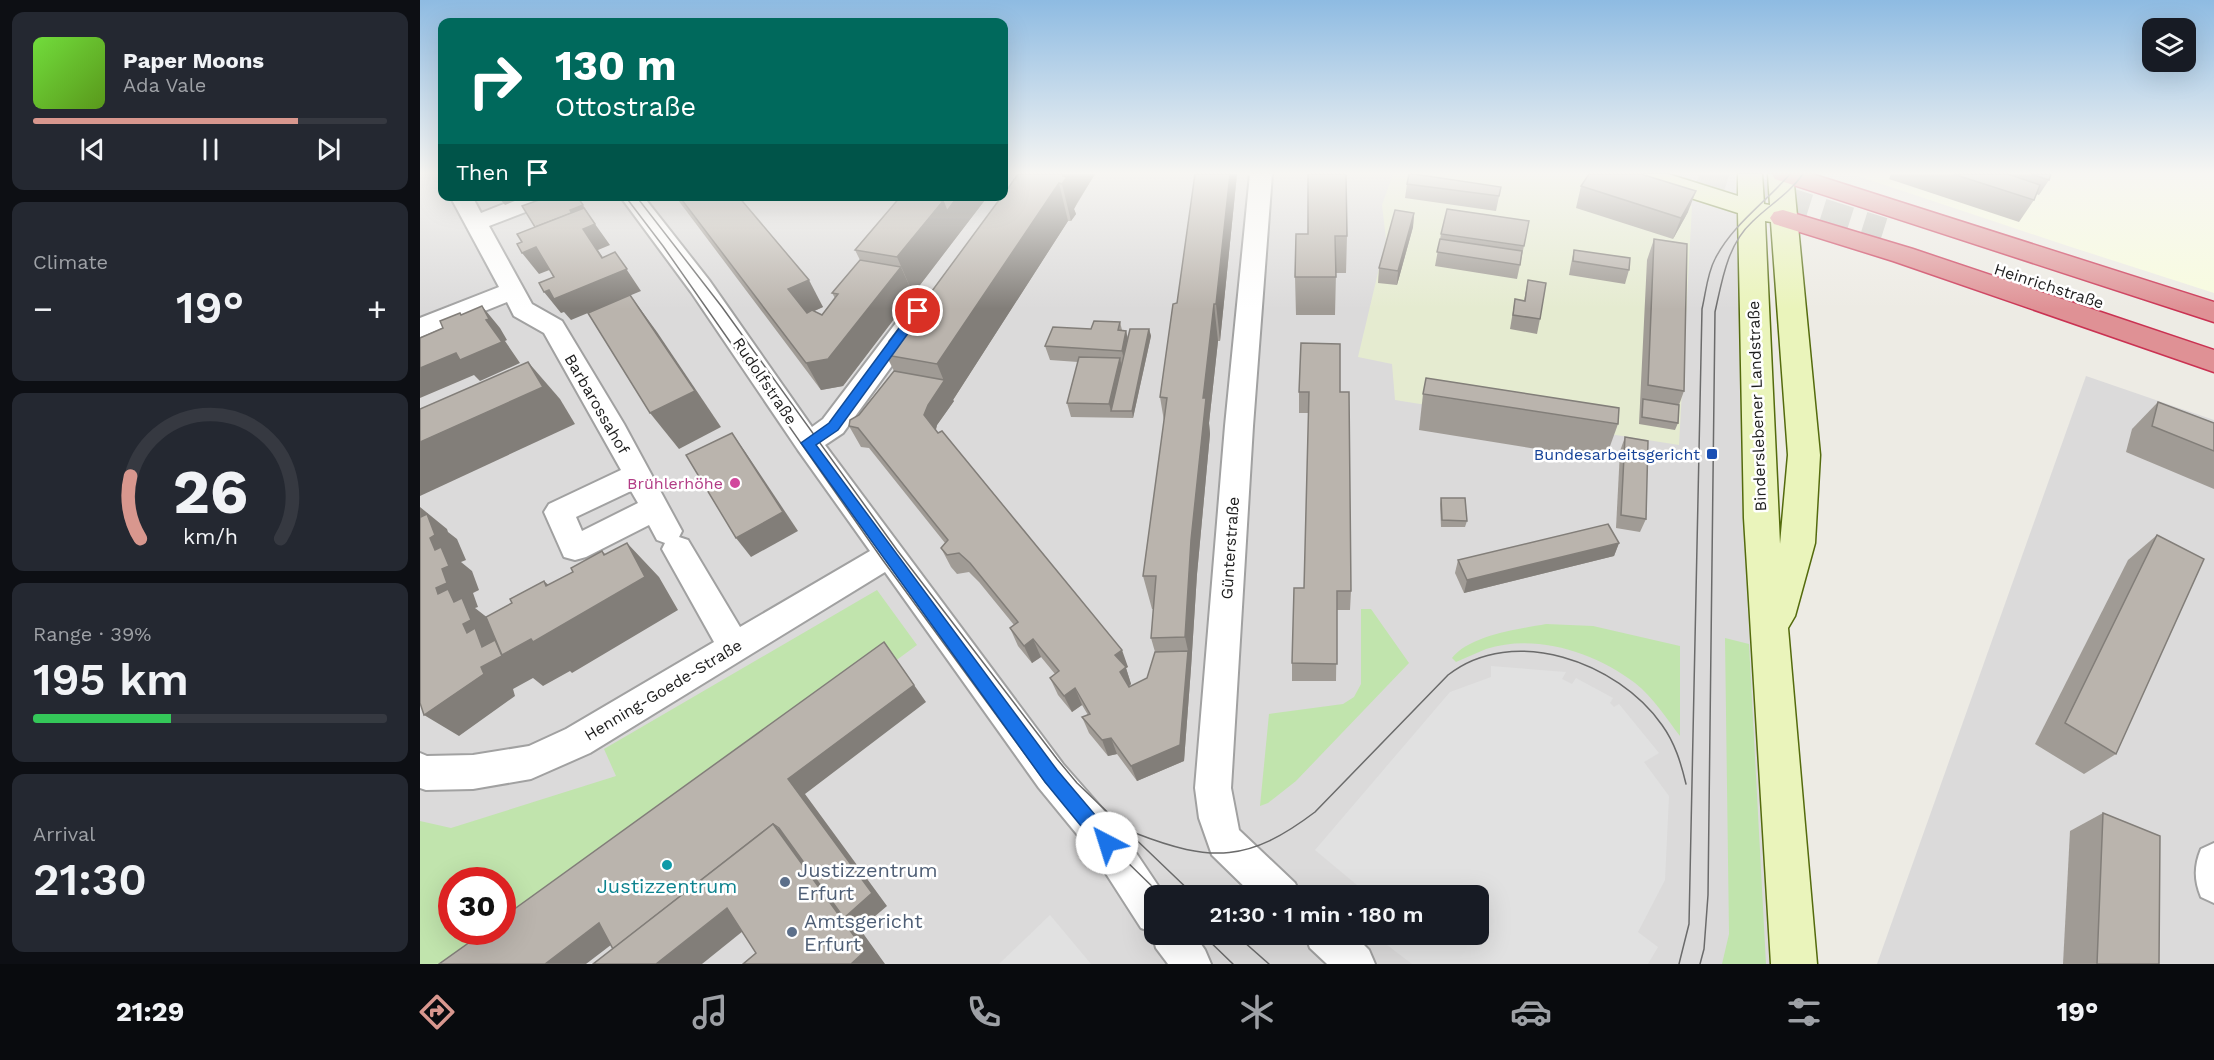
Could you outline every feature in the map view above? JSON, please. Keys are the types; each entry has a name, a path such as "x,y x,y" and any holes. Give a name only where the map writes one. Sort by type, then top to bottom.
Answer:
{"highway":[{"path":"1786,219 1903,255 2214,361"},
{"path":"1927,219 2214,312"},
{"name":"Heinrichstraße","path":"2214,331 1886,227 2214,341"}],"main road":[{"name":"Binderslebener Landstraße","path":"1751,219 1761,518 1794,964"},
{"name":"Binderslebener Landstraße","path":"1771,638 1798,543 1804,455 1791,287 1783,219"}],"street":[{"path":"420,328 518,300 474,219"},
{"path":"476,223 486,219"},
{"name":"Rudolfstraße","path":"649,219 700,286 808,443 1051,776 1107,843 1144,898"},
{"name":"Günterstraße","path":"1257,219 1239,426 1213,788 1217,818 1226,842 1271,885"},
{"name":"Barbarossahof","path":"518,300 553,327 734,648"},
{"path":"808,443 833,426 925,302"},
{"path":"637,475 559,512 574,548 666,529"},
{"name":"Henning-Goede-Straße","path":"420,770 426,773 473,772 531,762 578,741 890,554"},
{"path":"2214,862 2214,884"},
{"path":"1178,945 1191,964"},
{"path":"1335,945 1355,964"}],"shaded area":[{"path":"420,219 1737,219 1773,964 420,964"},
{"path":"1384,219 1691,219 1679,445 1395,400 1392,364 1358,357 1386,239"},
{"path":"1987,219 2214,219 2214,293"},
{"path":"2086,376 2214,420 2214,964 1877,964"},
{"path":"1491,666 1566,672 1562,679 1572,684 1576,678 1613,698 1610,703 1614,707 1619,704 1659,753 1644,762 1669,796 1665,880 1638,932 1658,947 1648,964 1412,964 1387,945 1489,945 1489,885 1357,885 1315,850 1450,692 1491,677"},
{"path":"1050,915 1091,964 999,964"}],"green space":[{"path":"877,590 917,645 516,940 516,867 438,867 438,945 510,945 484,964 420,964 420,821 451,828 616,776 604,749"},
{"path":"1361,609 1371,609 1409,663 1296,781 1268,803 1260,806 1269,714 1343,704 1354,697 1361,684"},
{"path":"1546,624 1593,626 1680,646 1680,736 1653,701 1635,683 1602,662 1583,654 1564,648 1524,643 1486,649 1456,662 1452,658 1460,650 1483,638"},
{"path":"1725,638 1749,644 1766,964 1722,964 1729,934"}],"building":[{"path":"530,219 556,219 535,227"},
{"path":"556,219 592,219 595,224 583,229 602,258 615,252 627,269 554,299 549,290 544,292 539,283 554,277 536,247 522,253 517,244 522,242 517,234"},
{"path":"696,219 757,219 809,280 788,289 807,313 812,310 822,315 838,294 832,293 860,260 901,267 828,359 806,363"},
{"path":"881,219 928,219 897,257 855,250"},
{"path":"985,219 1035,219 937,364 886,355 895,343 889,341 899,328 904,329"},
{"path":"1189,219 1225,219 1203,398 1206,398 1191,540 1185,637 1151,638 1156,576 1143,576 1167,398 1160,397 1173,304 1177,303"},
{"path":"1308,219 1347,219 1347,236 1335,236 1336,277 1295,277 1296,234 1308,234"},
{"path":"1393,219 1412,219 1398,271 1379,268"},
{"path":"1445,219 1529,221 1524,246 1441,234"},
{"path":"1440,239 1522,251 1520,265 1437,252"},
{"path":"1654,239 1687,244 1684,391 1648,385"},
{"path":"1574,250 1630,258 1629,270 1573,261"},
{"path":"1528,280 1546,283 1540,319 1513,315 1515,299 1525,301"},
{"path":"630,295 695,391 650,413 588,313"},
{"path":"482,306 489,319 486,320 502,342 460,360 456,353 420,368 420,338 443,328 440,321"},
{"path":"1094,321 1120,322 1118,330 1126,331 1122,351 1045,346 1053,327 1091,329"},
{"path":"1130,329 1149,329 1132,411 1111,411"},
{"path":"1301,343 1340,344 1340,392 1349,392 1351,591 1337,591 1337,664 1292,663 1294,588 1304,588 1309,392 1299,392"},
{"path":"1079,357 1120,358 1109,404 1067,403"},
{"path":"528,362 543,387 420,442 420,409"},
{"path":"894,371 944,380 924,415 938,433 942,431 1122,650 1115,655 1126,667 1120,672 1129,687 1147,678 1155,652 1188,651 1180,745 1131,766 1111,738 1102,740 1082,717 1090,714 1075,688 1064,696 1050,678 1059,671 1033,639 1024,646 1010,628 1018,622 970,563 959,553 947,555 941,548 948,540 858,428 849,426 850,420 859,415"},
{"path":"1426,378 1619,408 1618,424 1423,394"},
{"path":"1643,399 1679,405 1678,423 1642,417"},
{"path":"2158,402 2214,423 2214,451 2152,426"},
{"path":"732,433 783,512 736,538 686,455"},
{"path":"1625,437 1648,441 1646,519 1621,515"},
{"path":"1441,498 1465,498 1467,521 1442,520"},
{"path":"420,513 421,517 427,514 435,535 430,538 435,550 441,547 449,566 442,569 447,583 436,588 438,594 448,589 454,602 462,598 471,620 463,624 467,633 475,628 482,647 495,640 502,656 481,667 484,674 424,715 420,703"},
{"path":"1608,524 1619,543 1467,580 1458,560"},
{"path":"2157,535 2204,559 2116,754 2065,723"},
{"path":"627,543 645,577 533,642 531,639 502,655 486,617 512,603 510,599 544,581 546,586 573,572 571,568 602,551 604,555"},
{"path":"884,642 914,685 788,779 872,893 844,918 779,828 773,824 613,949 599,923 545,964 439,964 466,945 516,945 516,908"},
{"path":"2103,813 2160,836 2159,964 2097,964"},
{"path":"773,824 865,951 851,964 743,964 756,953 727,908 656,964 593,964"}],"tunnel":[{"path":"1842,219 1883,232"}],"tram line":[{"path":"642,219 882,559 1046,783 1151,885"},
{"path":"654,219 722,307 897,550 1057,759 1077,783 1184,885"},
{"path":"1679,964 1689,924 1702,309 1710,271 1715,259 1731,235 1746,219"},
{"path":"1700,964 1704,949 1708,895 1715,312 1731,252 1744,231 1756,219"},
{"path":"1135,833 1162,843 1208,853 1249,849 1270,841 1315,812 1448,675 1474,660 1503,652 1533,652 1563,657 1592,668 1619,683 1643,703 1667,732 1677,753 1686,784"},
{"path":"1213,945 1233,964"},
{"path":"1247,945 1269,964"}],"place":[{"name":"Bundesarbeitsgericht","path":"1712,454"},
{"name":"Brühlerhöhe","path":"735,483"},
{"name":"Justizzentrum","path":"667,865"},
{"name":"Justizzentrum Erfurt","path":"785,882"},
{"name":"Amtsgericht Erfurt","path":"792,932"}],"route":[{"path":"918,311 833,426 808,443 1051,776 1107,843"}]}
